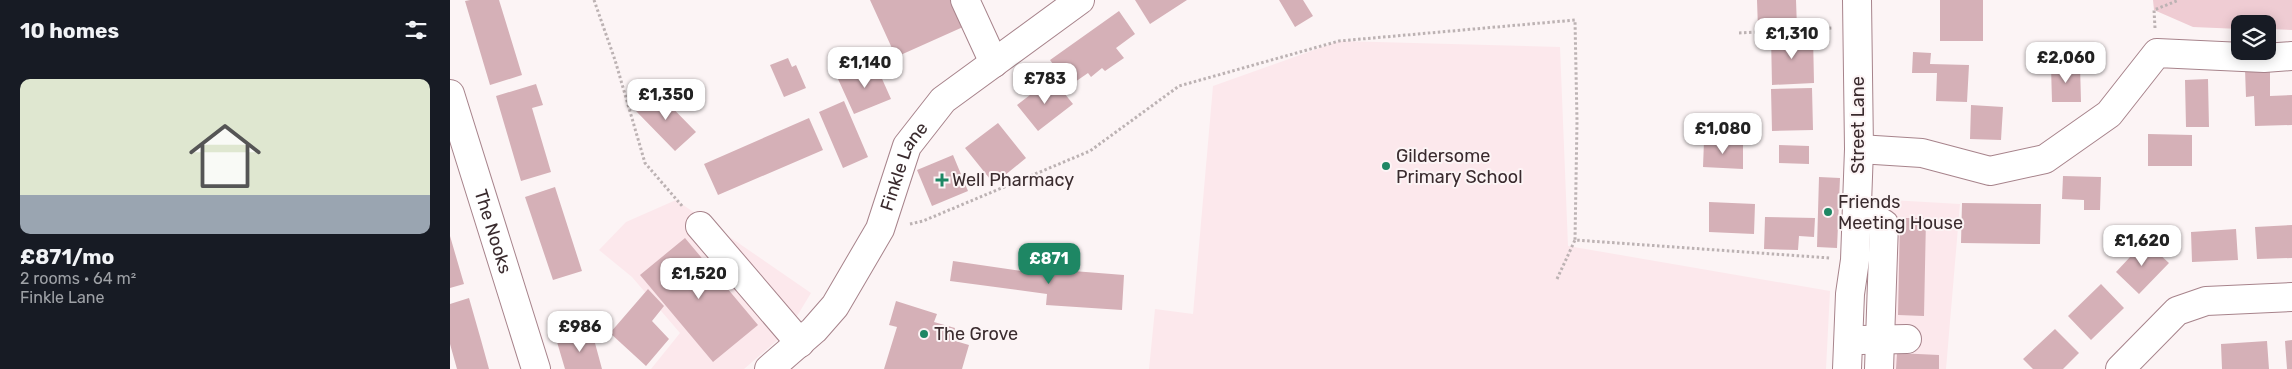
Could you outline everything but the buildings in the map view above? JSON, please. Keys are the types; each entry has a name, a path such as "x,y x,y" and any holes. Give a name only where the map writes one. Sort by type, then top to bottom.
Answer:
{"street":[{"path":"965,0 994,63"},
{"name":"Finkle Lane","path":"769,369 814,330 835,306 880,229 907,146 943,100 1080,0"},
{"name":"Street Lane","path":"1847,369 1850,294 1855,260 1859,149 1857,0"},
{"path":"1859,149 1922,153 1990,171 2045,159 2109,114 2157,53 2264,58 2292,56"},
{"name":"The Nooks","path":"450,94 536,369"},
{"path":"1857,207 1884,224 1879,369"},
{"path":"700,226 800,343"},
{"path":"2120,369 2178,311 2206,301 2292,297"},
{"path":"1848,340 1908,340"}],"path":[{"path":"594,0 645,163 700,226"},
{"path":"2157,53 2154,10 2179,0"},
{"path":"880,229 923,221 1090,150 1179,86 1339,42 1575,20 1577,121 1575,240 1557,278"},
{"path":"1739,33 1857,27"},
{"path":"1575,240 1855,260"}],"shaded area":[{"path":"2153,0 2292,0 2292,30 2276,29 2276,15 2231,15 2231,29 2193,27 2154,10"},
{"name":"Gildersome Primary School","path":"1339,41 1560,47 1568,246 1830,291 1826,369 1149,369 1155,309 1193,314 1213,86"},
{"path":"1873,199 1960,204 1946,369 1869,369"},
{"path":"676,200 811,293 788,331 744,369 651,369 680,333 632,277 599,250 626,222"}],"place":[{"name":"Gildersome Primary School","path":"1386,166"},
{"name":"Well Pharmacy","path":"942,180"},
{"name":"Friends Meeting House","path":"1828,212"},
{"name":"The Grove","path":"924,334"}]}
